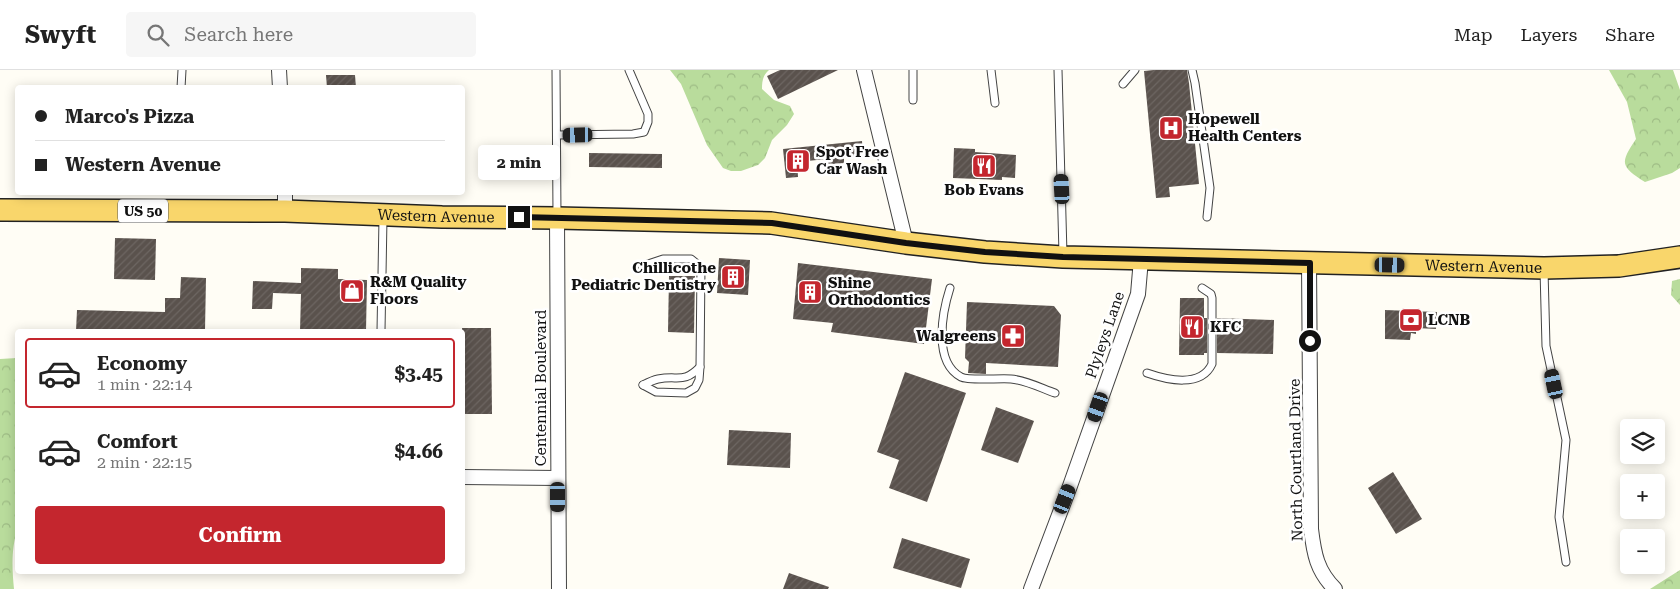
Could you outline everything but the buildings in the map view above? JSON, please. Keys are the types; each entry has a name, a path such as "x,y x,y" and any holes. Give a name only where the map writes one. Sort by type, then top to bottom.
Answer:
{"main road":[{"name":"Western Avenue","path":"0,210 285,202 384,215 772,223 906,243 985,252 1063,257 1544,268 1619,266 1680,257"}],"street":[{"path":"279,70 280,85"},
{"path":"864,70 906,243"},
{"name":"Centennial Boulevard","path":"557,218 558,589"},
{"name":"Plyleys Lane","path":"1030,589 1070,486 1138,294 1141,259"},
{"name":"North Courtland Drive","path":"1310,263 1311,529 1314,554 1324,578 1335,589"},
{"path":"465,477 558,478"}],"lane":[{"path":"181,85 182,70"},
{"path":"556,70 557,218"},
{"path":"557,135 633,134 644,132 648,122 648,114 629,70"},
{"path":"913,70 913,100"},
{"path":"992,70 995,103"},
{"path":"1058,70 1063,257"},
{"path":"1123,84 1135,70"},
{"path":"1192,70 1210,188 1207,217"},
{"path":"381,329 384,215"},
{"path":"642,266 663,259 692,259 701,267 700,367 699,380 695,388 686,393 656,392 643,385 657,379 684,378 693,374 700,367"},
{"path":"1544,268 1546,346 1566,440 1559,517 1566,562"},
{"path":"950,288 944,306 942,351 948,366 962,378 1012,379 1055,393"},
{"path":"1147,373 1160,378 1192,380 1201,377 1211,368 1212,298 1211,294 1202,288"}],"green space":[{"path":"670,70 769,70 763,78 762,89 774,100 790,106 794,114 787,125 772,140 765,158 758,165 741,171 731,171 723,168 707,145 681,84"},
{"path":"1609,70 1673,70 1680,90 1680,168 1672,173 1645,182 1627,168 1625,159 1636,139 1627,102"},
{"path":"1680,279 1680,305 1671,295 1672,281"},
{"path":"15,358 14,589 0,589 0,359"},
{"path":"1680,570 1680,589 1650,589"}],"place":[{"name":"Hopewell Health Centers","path":"1171,128"},
{"name":"Spot Free Car Wash","path":"798,161"},
{"name":"Bob Evans","path":"984,166"},
{"name":"Chillicothe Pediatric Dentistry","path":"733,277"},
{"name":"R&M Quality Floors","path":"352,291"},
{"name":"Shine Orthodontics","path":"810,292"},
{"name":"LCNB","path":"1411,320"},
{"name":"KFC","path":"1192,327"},
{"name":"Walgreens","path":"1013,336"}],"route":[{"path":"519,217 772,223 906,243 985,252 1063,257 1310,263 1310,341"}]}
